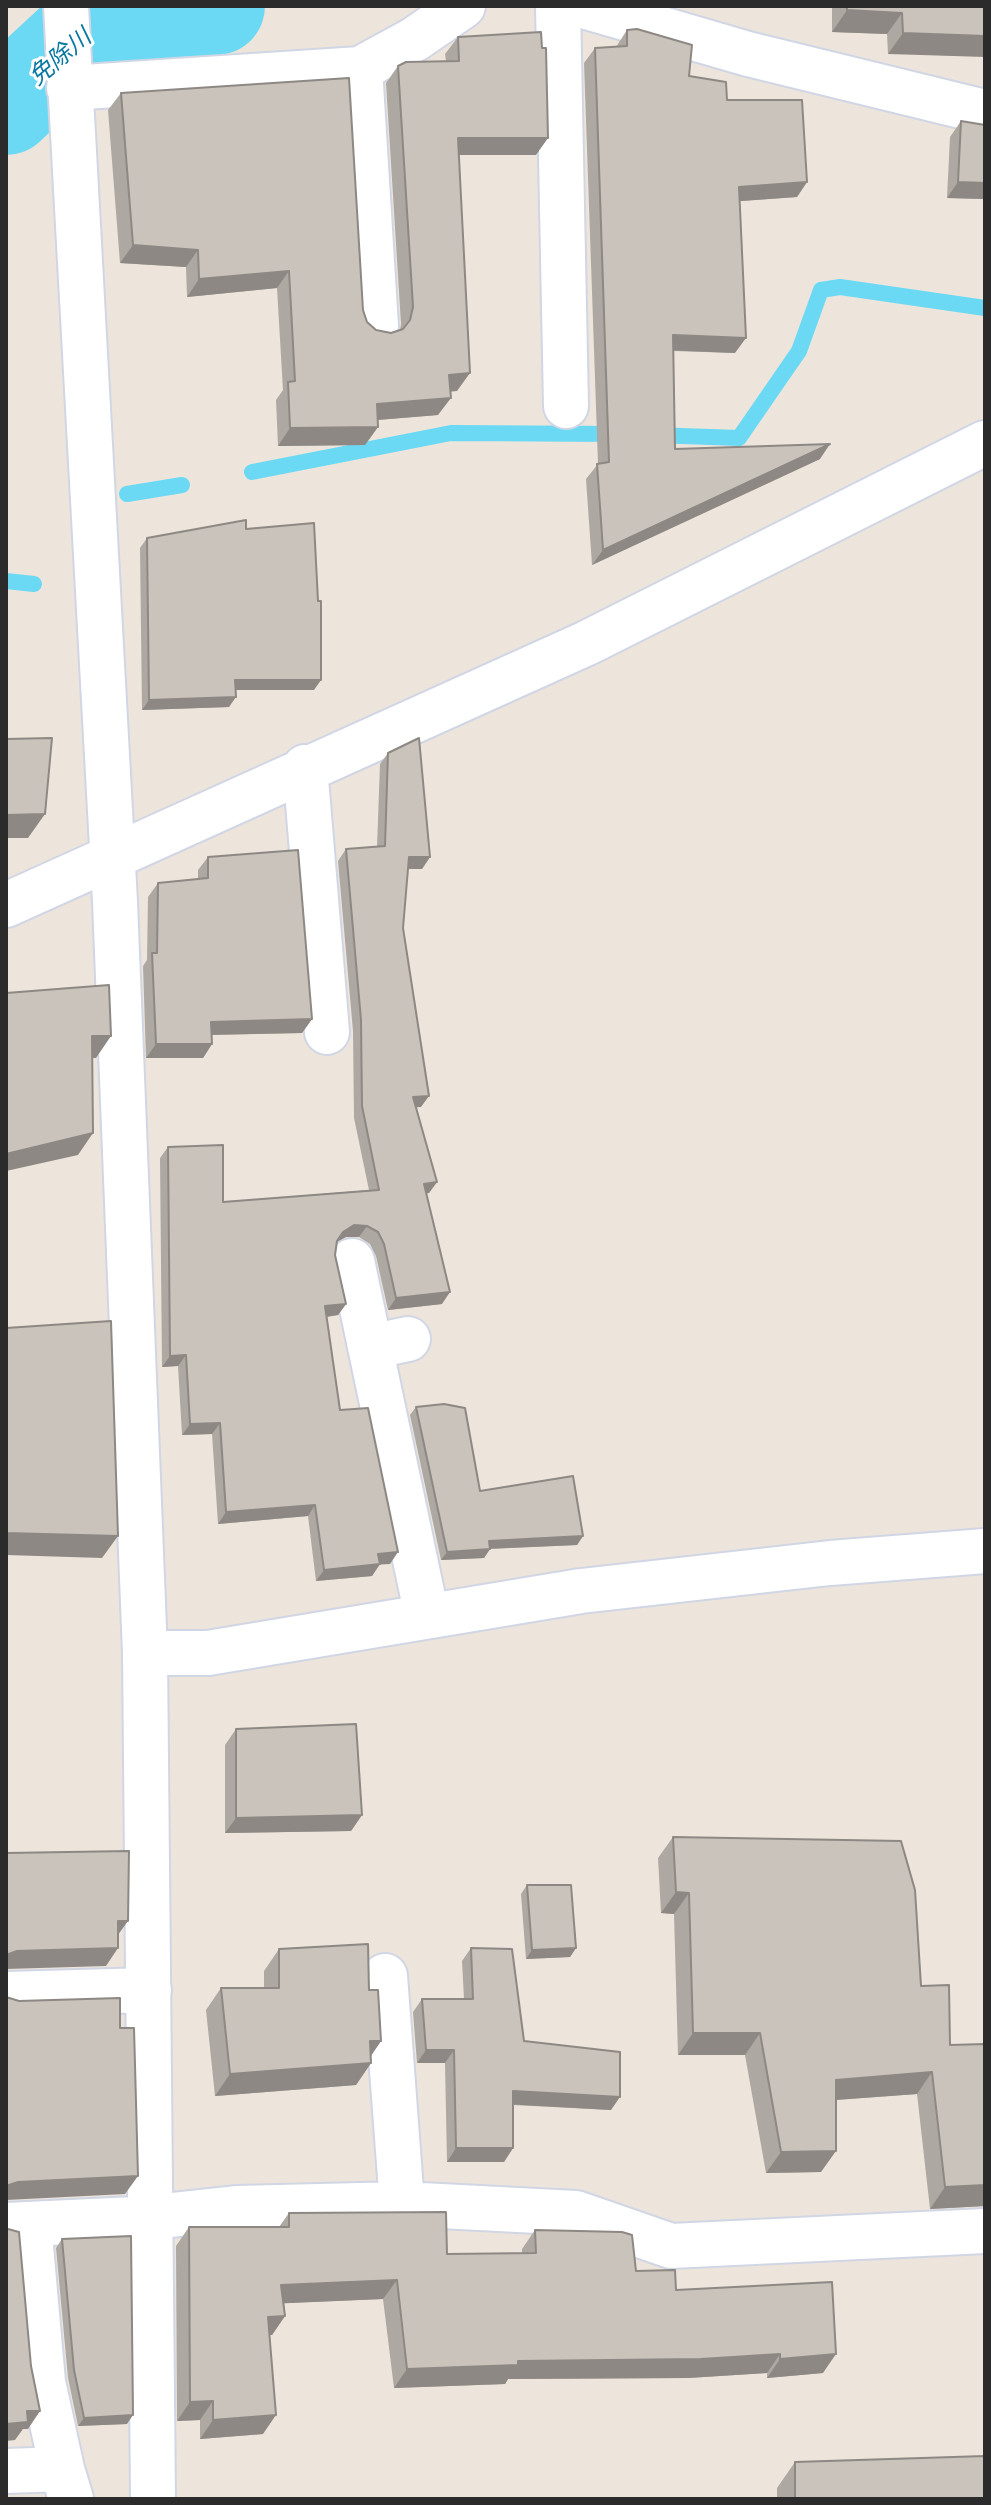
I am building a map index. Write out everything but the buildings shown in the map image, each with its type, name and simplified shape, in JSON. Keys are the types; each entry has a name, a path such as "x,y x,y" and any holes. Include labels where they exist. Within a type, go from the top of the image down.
{"street":[{"path":"66,6 111,860 145,1653 153,2216 153,2499"},
{"path":"69,86 360,69 415,39 463,6"},
{"path":"558,6 566,406"},
{"path":"583,6 748,54 985,112"},
{"path":"360,69 376,326"},
{"path":"6,905 111,860 305,767 587,643 985,443"},
{"path":"305,767 327,1032"},
{"path":"352,1261 389,1343 427,1616"},
{"path":"145,1653 208,1653 427,1616 659,1582 830,1563 985,1551"},
{"path":"385,1976 402,2204"},
{"path":"6,1994 149,1990"},
{"path":"6,2471 67,2484 43,2382 32,2291 18,2224 236,2208 402,2204 576,2213 671,2246 985,2231"}],"waterway":[{"name":"免除川","path":"6,106 88,30 178,8 216,6"},
{"path":"653,435 739,438 799,351 821,290 840,287 985,308"},
{"path":"252,472 451,433 618,434"},
{"path":"127,494 182,485"},
{"path":"6,581 34,584"}]}
